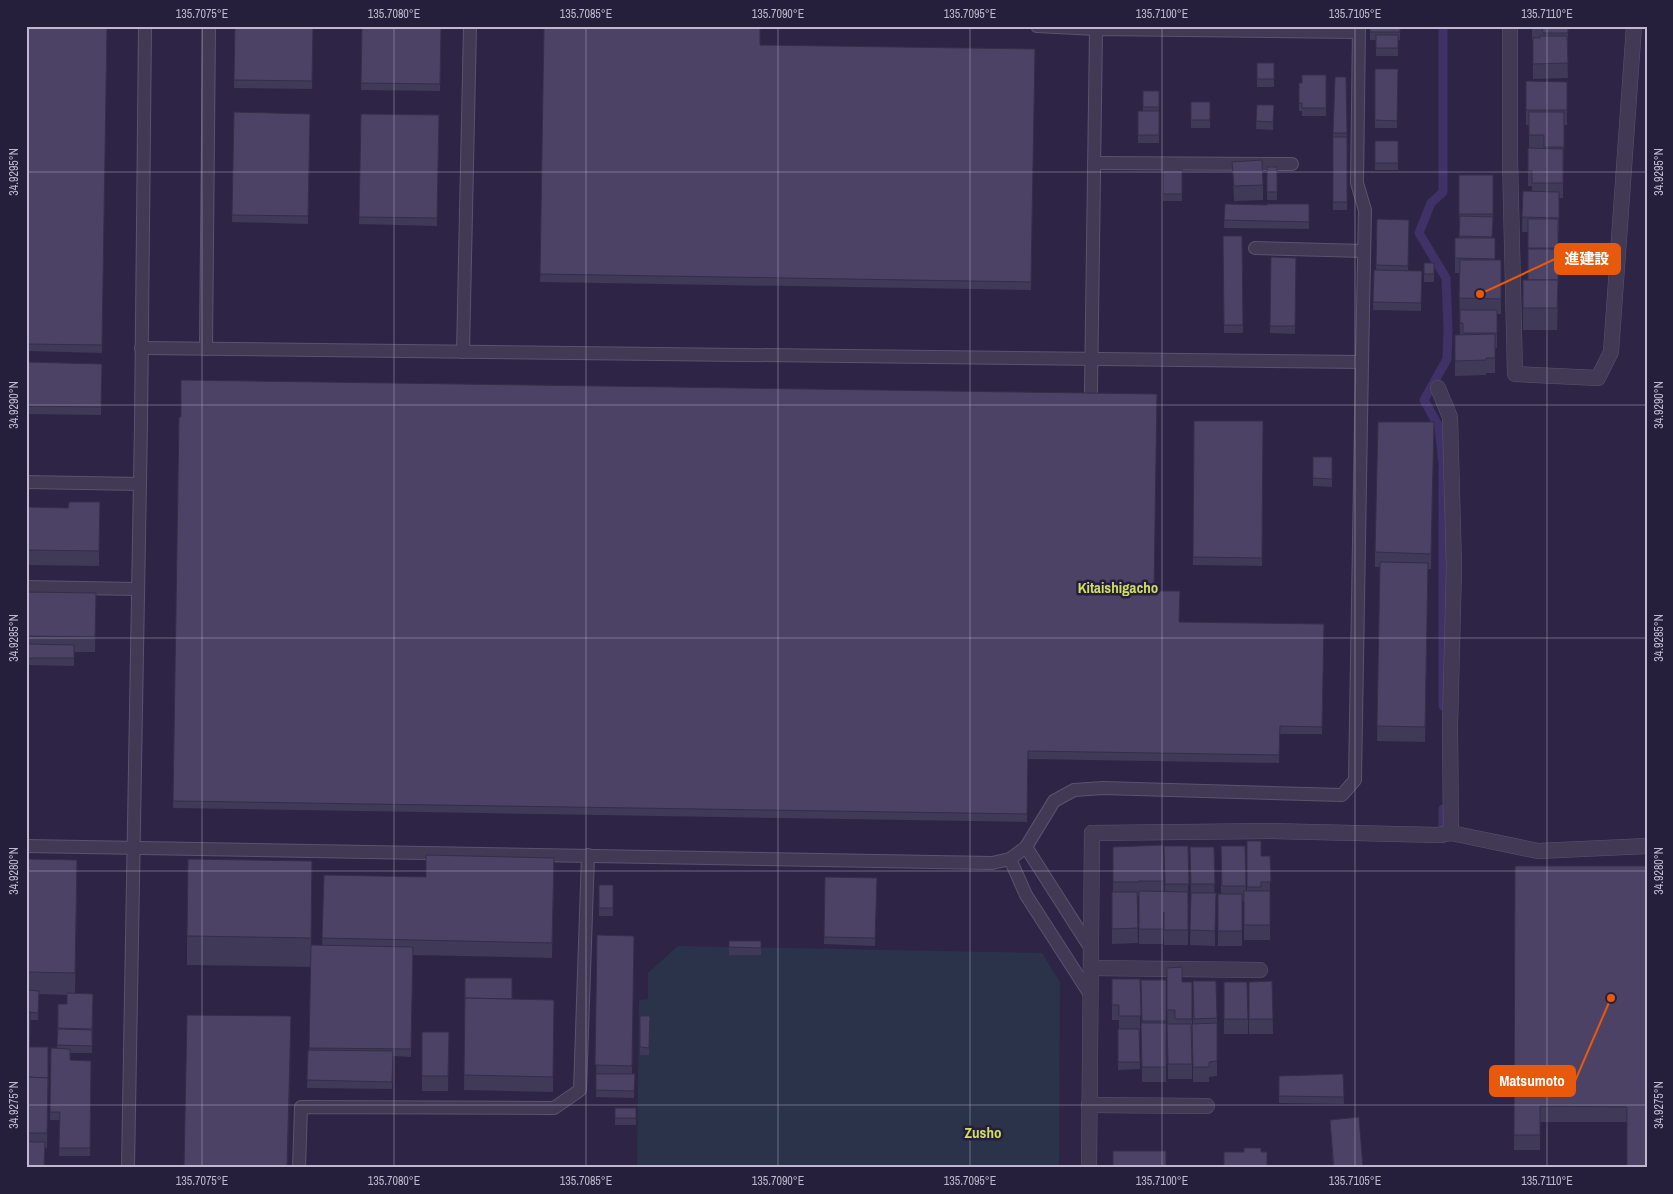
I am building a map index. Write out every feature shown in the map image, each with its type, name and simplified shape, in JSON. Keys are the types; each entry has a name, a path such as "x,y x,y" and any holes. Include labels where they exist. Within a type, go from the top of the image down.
{"street":[{"path":"1510,26 1510,159 1515,374 1598,378 1611,352 1634,26"},
{"path":"1438,388 1450,418 1454,567 1446,834"},
{"path":"1089,1168 1092,833 1270,831 1446,834 1538,851 1647,846"},
{"path":"1091,968 1260,970"},
{"path":"1090,1105 1208,1106"}],"lane":[{"path":"128,1168 140,484 145,26"},
{"path":"206,349 209,26"},
{"path":"463,352 470,26"},
{"path":"26,846 992,863 1010,859 1026,847 1054,802 1074,790 1103,788 1342,795 1355,780 1365,210 1357,183 1359,29 1096,29 1037,26"},
{"path":"1091,391 1096,29"},
{"path":"1094,163 1292,164"},
{"path":"1255,248 1364,251"},
{"path":"141,348 1362,362"},
{"path":"26,482 140,484"},
{"path":"26,588 137,589"},
{"path":"1026,847 1091,949"},
{"path":"299,1168 301,1107 554,1108 580,1090 588,855"},
{"path":"1010,859 1026,895 1091,996"}],"shaded area":[{"path":"678,946 1042,953 1060,982 1059,1168 637,1168 639,1000 648,999 648,973"}],"building":[{"path":"26,26 107,26 102,345 26,344"},
{"path":"235,26 313,26 312,81 234,80"},
{"path":"362,26 441,26 440,84 361,83"},
{"path":"544,26 760,26 760,45 1035,49 1031,282 540,274"},
{"path":"1370,26 1398,26 1400,27 1400,32 1370,32"},
{"path":"1542,26 1568,26 1568,33 1543,33"},
{"path":"1376,35 1398,35 1398,48 1376,48"},
{"path":"1540,36 1567,36 1568,63 1533,64 1533,38 1540,38"},
{"path":"1257,63 1274,63 1274,79 1257,79"},
{"path":"1375,69 1398,69 1397,121 1375,120"},
{"path":"1302,75 1326,75 1326,108 1302,108 1302,103 1299,103 1299,83 1302,83"},
{"path":"1335,77 1346,77 1347,133 1333,133"},
{"path":"1526,81 1567,82 1567,110 1526,110"},
{"path":"1143,91 1159,91 1159,107 1143,107"},
{"path":"1191,102 1210,102 1210,120 1191,120"},
{"path":"1257,105 1274,105 1273,122 1256,121"},
{"path":"1138,111 1159,111 1159,135 1138,135"},
{"path":"234,112 310,114 308,216 232,215"},
{"path":"1529,112 1564,112 1564,147 1544,147 1544,135 1529,135"},
{"path":"361,114 439,115 437,218 359,217"},
{"path":"1333,137 1347,137 1347,202 1333,202"},
{"path":"1375,141 1398,141 1398,163 1375,163"},
{"path":"1528,148 1563,149 1563,183 1532,183 1532,171 1528,171"},
{"path":"1262,160 1263,185 1234,186 1232,162"},
{"path":"1267,167 1277,167 1277,192 1267,192"},
{"path":"1163,170 1182,170 1182,194 1163,194"},
{"path":"1459,175 1493,175 1493,214 1459,214"},
{"path":"1523,191 1559,192 1559,218 1522,217"},
{"path":"1225,204 1309,204 1309,222 1224,220"},
{"path":"1460,216 1493,217 1492,237 1459,236"},
{"path":"1377,219 1409,220 1408,266 1376,265"},
{"path":"1528,219 1558,219 1558,248 1528,248"},
{"path":"1223,236 1242,236 1243,325 1224,325"},
{"path":"1455,238 1495,238 1495,259 1455,258"},
{"path":"1528,249 1558,249 1558,280 1528,280"},
{"path":"1271,257 1296,258 1295,326 1270,326"},
{"path":"1460,260 1501,260 1501,299 1459,298"},
{"path":"1424,263 1434,263 1434,274 1424,274"},
{"path":"1374,270 1422,271 1421,303 1373,302"},
{"path":"1523,280 1558,280 1557,308 1523,308"},
{"path":"1460,310 1497,310 1497,333 1463,333 1463,323 1460,323"},
{"path":"1495,334 1495,358 1455,361 1455,335"},
{"path":"26,362 102,364 101,407 26,406"},
{"path":"181,380 1157,394 1154,591 1180,591 1179,622 1324,624 1322,727 1280,726 1279,755 1028,751 1027,814 173,801"},
{"path":"1194,421 1263,421 1262,558 1193,557"},
{"path":"1378,422 1434,422 1431,554 1375,552"},
{"path":"1313,457 1332,457 1332,479 1313,478"},
{"path":"69,502 100,502 99,551 26,550 26,507 68,508"},
{"path":"1380,562 1428,563 1425,727 1377,726"},
{"path":"26,592 96,593 95,637 26,636"},
{"path":"26,644 74,645 74,658 26,658"},
{"path":"1247,841 1261,841 1261,856 1270,856 1271,882 1261,882 1261,887 1247,887"},
{"path":"1163,845 1164,881 1113,882 1113,847"},
{"path":"1164,846 1188,846 1189,884 1165,884"},
{"path":"1221,846 1245,846 1246,886 1222,886"},
{"path":"1190,847 1214,847 1215,884 1191,884"},
{"path":"426,855 554,858 552,943 322,938 324,875 426,877"},
{"path":"26,859 77,860 75,973 26,972"},
{"path":"188,859 312,861 311,938 187,936"},
{"path":"1515,866 1647,866 1647,1168 1627,1168 1627,1107 1540,1106 1540,1135 1514,1135"},
{"path":"825,877 877,878 875,938 824,937"},
{"path":"599,885 613,885 613,908 599,908"},
{"path":"1139,891 1188,892 1188,930 1164,930 1164,912 1163,929 1139,929"},
{"path":"1244,891 1270,891 1270,925 1244,925"},
{"path":"1112,892 1137,892 1138,928 1112,929"},
{"path":"1191,893 1216,893 1215,931 1190,930"},
{"path":"1218,894 1242,894 1242,931 1218,931"},
{"path":"597,935 634,936 632,1066 595,1065"},
{"path":"729,941 761,941 761,948 729,947"},
{"path":"311,945 413,947 411,1049 309,1048"},
{"path":"1182,967 1182,982 1192,982 1192,1019 1175,1019 1175,1010 1167,1010 1167,968"},
{"path":"465,978 512,978 512,999 465,998"},
{"path":"1112,979 1140,979 1141,1016 1119,1016 1119,1005 1112,1005"},
{"path":"1141,980 1166,980 1166,1021 1142,1021"},
{"path":"1193,981 1216,981 1217,1018 1194,1019"},
{"path":"1272,981 1273,1019 1249,1019 1249,982"},
{"path":"1224,982 1247,982 1248,1019 1224,1019"},
{"path":"26,990 39,991 38,1013 26,1012"},
{"path":"67,993 93,994 92,1029 58,1028 58,1004 67,1004"},
{"path":"465,998 554,1000 553,1077 464,1075"},
{"path":"26,1012 30,1012 30,1037 26,1037"},
{"path":"187,1015 291,1016 287,1168 184,1168"},
{"path":"640,1016 650,1016 649,1048 640,1047"},
{"path":"1141,1023 1166,1023 1166,1067 1142,1067"},
{"path":"1217,1023 1217,1061 1209,1062 1209,1067 1193,1067 1192,1024"},
{"path":"1167,1024 1191,1024 1192,1064 1168,1064"},
{"path":"58,1029 92,1030 92,1046 57,1045"},
{"path":"1118,1029 1139,1029 1140,1062 1118,1062"},
{"path":"422,1032 449,1032 448,1076 422,1076"},
{"path":"26,1047 48,1047 48,1078 26,1077"},
{"path":"51,1048 70,1049 70,1060 91,1061 90,1148 59,1148 60,1112 50,1112"},
{"path":"308,1050 393,1051 392,1082 307,1080"},
{"path":"596,1074 635,1074 634,1091 596,1090"},
{"path":"1343,1074 1344,1097 1279,1096 1279,1076"},
{"path":"26,1077 48,1078 47,1133 26,1133"},
{"path":"615,1108 636,1108 636,1118 615,1118"},
{"path":"1359,1117 1363,1168 1334,1168 1330,1120"},
{"path":"26,1142 45,1142 44,1168 26,1168"},
{"path":"1244,1148 1261,1148 1261,1152 1267,1152 1267,1168 1224,1168 1224,1152 1244,1152"},
{"path":"1113,1151 1166,1151 1166,1168 1113,1168"}],"waterway":[{"path":"1443,26 1443,192 1431,203 1419,233 1446,278 1447,359 1424,400 1439,427 1443,463 1443,706"},
{"path":"1443,809 1443,839"}],"place":[{"name":"進建設","path":"1480,294"},
{"name":"Matsumoto","path":"1611,998"}],"district":[{"name":"Kitaishigacho","path":"1118,587"},
{"name":"Zusho","path":"983,1132"}]}
